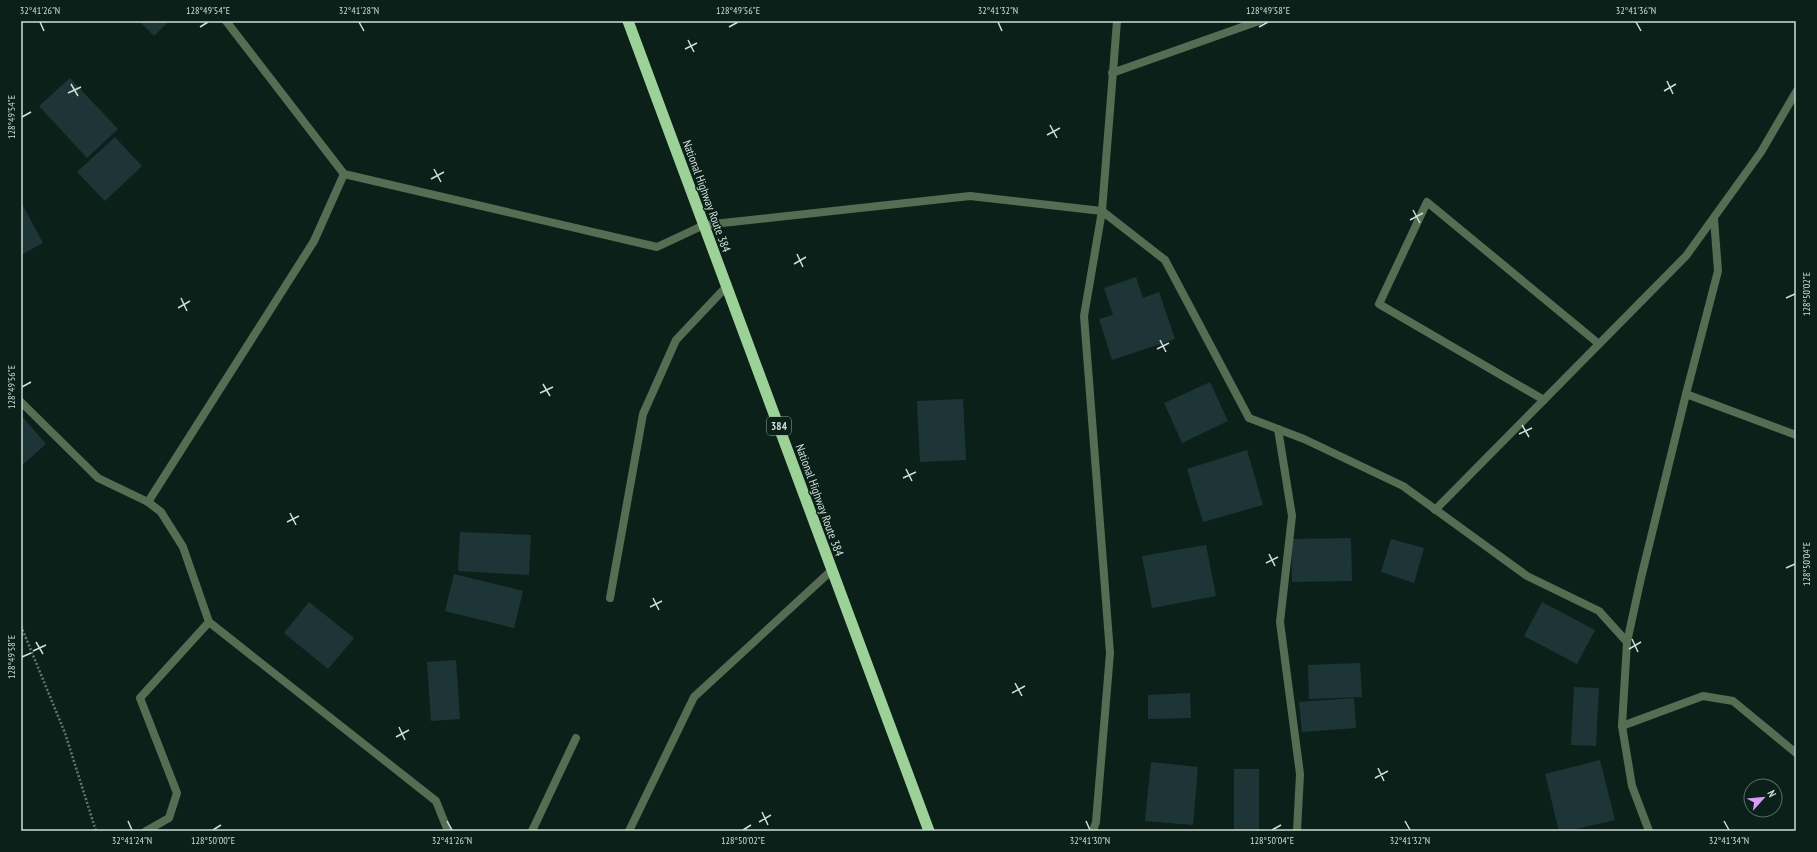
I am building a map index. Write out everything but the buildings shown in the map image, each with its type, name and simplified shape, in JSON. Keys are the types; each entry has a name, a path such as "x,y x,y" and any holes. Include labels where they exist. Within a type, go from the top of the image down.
{"highway":[{"name":"National Highway Route 384","path":"628,21 928,831"}],"street":[{"path":"226,21 344,174 657,247 704,225 970,196 1102,211 1165,260 1249,418 1304,439 1402,486 1527,576 1599,611 1628,642"},
{"path":"1093,831 1096,822 1110,653 1084,316 1102,211 1117,21"},
{"path":"1112,73 1259,21"},
{"path":"1436,510 1686,256 1761,152 1796,92"},
{"path":"148,502 314,241 344,174"},
{"path":"1544,400 1380,304 1427,202 1599,344"},
{"path":"1649,831 1632,786 1622,726 1628,642 1641,578 1718,271 1714,219"},
{"path":"610,598 643,414 676,340 727,286"},
{"path":"1686,394 1796,435"},
{"path":"21,402 98,478 148,502 161,512 183,547 209,622 436,801 448,831"},
{"path":"1278,429 1292,516 1280,622 1300,774 1297,831"},
{"path":"629,831 694,697 832,570"},
{"path":"146,831 169,818 177,793 140,698 209,622"},
{"path":"1622,726 1703,696 1733,701 1796,753"},
{"path":"532,831 576,738"}],"path":[{"path":"21,626 65,733 96,831"}]}
